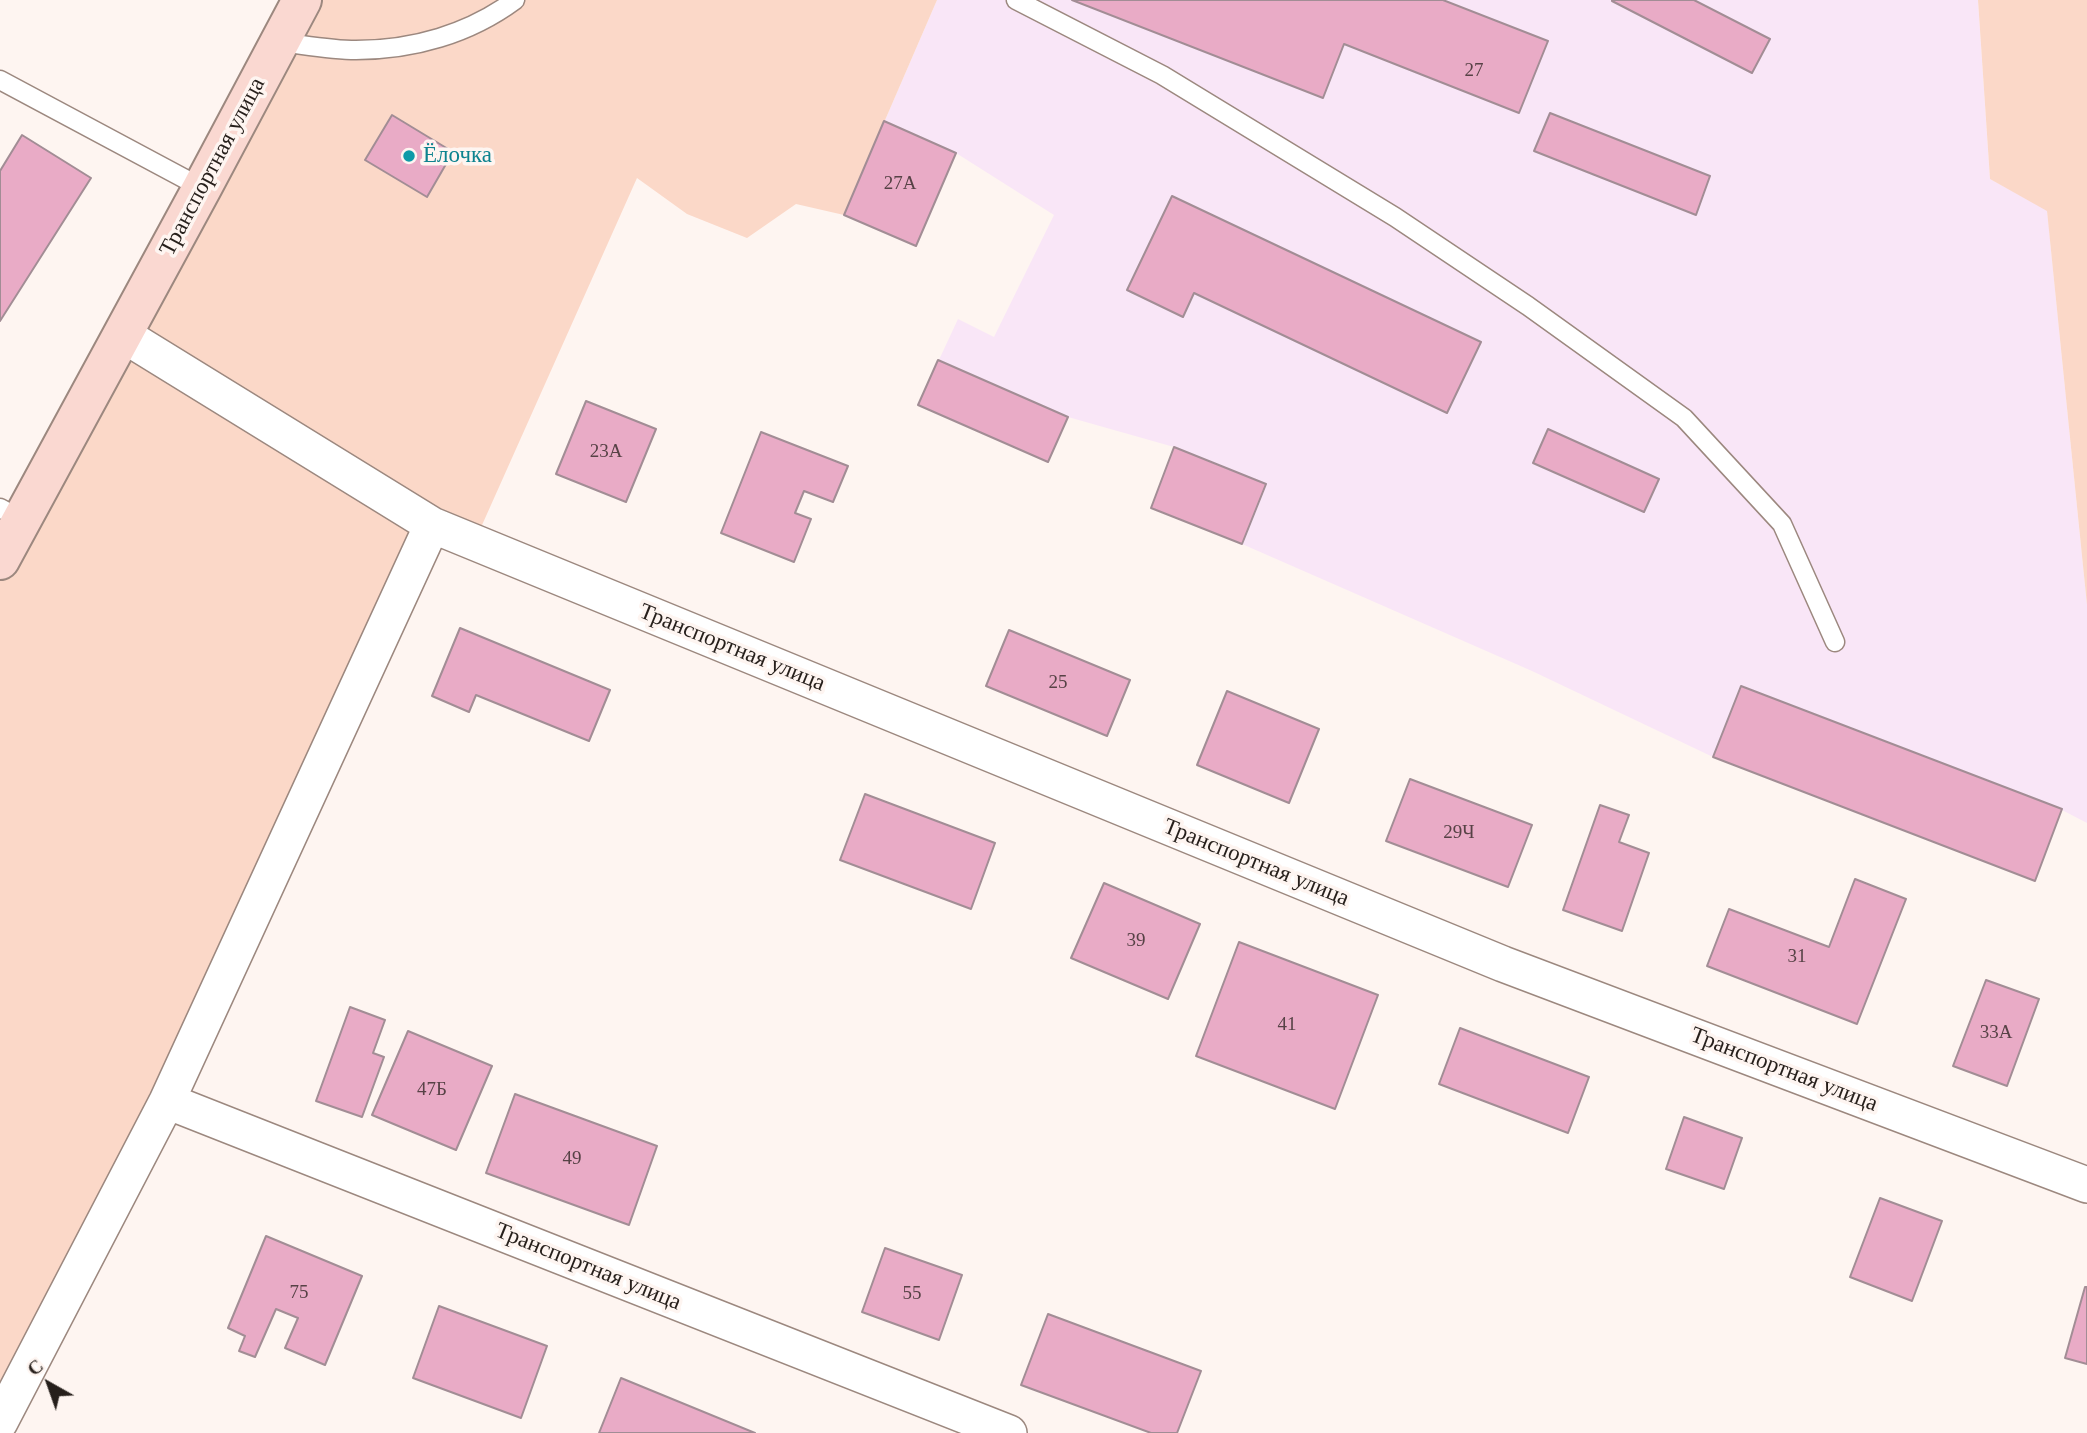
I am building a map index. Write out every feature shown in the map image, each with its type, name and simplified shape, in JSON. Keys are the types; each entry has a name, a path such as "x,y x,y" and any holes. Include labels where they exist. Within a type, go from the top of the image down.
{"main road":[{"name":"Транспортная улица","path":"0,560 11,514 122,334 302,0"}],"street":[{"name":"Транспортная улица","path":"122,334 432,525 1503,964 2087,1185"},
{"path":"0,1422 167,1101 432,525"},
{"name":"Транспортная улица","path":"167,1101 1009,1433"}],"lane":[{"path":"280,42 354,50 401,47 440,38 472,25 515,0"},
{"path":"1016,0 1162,75 1395,217 1528,306 1684,418 1782,524 1835,642"},
{"path":"1,81 202,188"}],"shaded area":[{"path":"302,0 937,0 844,215 796,204 747,238 687,214 637,178 474,543 432,525 0,1422 0,560","holes":["392,115 453,152 426,196"]},
{"path":"937,0 1978,0 1990,179 2047,210 2087,605 2087,823 2062,810 2035,881 1713,757 1532,671 1242,544 1151,508 1174,447 1068,417 1048,462 918,405 958,319 994,337 1054,215 956,153 916,246 844,215"},
{"path":"1978,0 2087,0 2087,605 2047,211 1990,179"}],"building":[{"path":"1072,0 1443,0 1548,41 1519,113 1344,44 1323,98"},
{"path":"1612,0 1694,0 1770,39 1752,73"},
{"path":"1550,113 1710,176 1696,215 1534,151"},
{"name":"Ёлочка","path":"392,115 453,152 427,197 365,160"},
{"path":"884,121 956,153 916,246 844,215"},
{"path":"22,135 91,178 0,321 0,171"},
{"path":"1172,196 1481,342 1447,413 1194,293 1183,317 1127,290"},
{"path":"938,360 1068,417 1048,462 918,405"},
{"path":"586,401 656,429 626,502 556,474"},
{"path":"1548,429 1659,479 1644,512 1533,463"},
{"path":"761,432 848,466 833,502 804,491 795,513 811,519 794,562 721,533"},
{"path":"1174,447 1266,484 1242,544 1151,508"},
{"path":"460,628 610,690 589,741 476,695 469,712 432,696"},
{"path":"1009,630 1130,680 1107,736 986,686"},
{"path":"1741,686 2062,809 2035,881 1713,757"},
{"path":"1227,691 1319,729 1289,803 1197,765"},
{"path":"1410,779 1532,825 1508,887 1386,841"},
{"path":"865,794 995,843 971,909 840,860"},
{"path":"1600,805 1629,815 1619,842 1649,853 1622,931 1563,910"},
{"path":"1855,879 1906,899 1857,1024 1707,966 1729,909 1829,947"},
{"path":"1104,883 1200,924 1168,999 1071,958"},
{"path":"1239,942 1378,995 1335,1109 1196,1056"},
{"path":"1986,980 2039,999 2007,1086 1953,1066"},
{"path":"350,1007 385,1020 373,1053 384,1057 362,1117 316,1101"},
{"path":"1460,1028 1589,1077 1568,1133 1439,1084"},
{"path":"408,1031 492,1066 456,1150 372,1115"},
{"path":"515,1094 657,1146 629,1225 486,1173"},
{"path":"1684,1117 1742,1138 1724,1189 1666,1169"},
{"path":"1880,1198 1942,1221 1912,1301 1850,1277"},
{"path":"266,1236 362,1276 325,1365 285,1348 298,1318 276,1309 255,1357 239,1351 245,1336 228,1328"},
{"path":"885,1248 962,1275 939,1340 862,1312"},
{"path":"2087,1287 2087,1364 2065,1358"},
{"path":"439,1306 547,1346 521,1418 413,1378"},
{"path":"1048,1314 1201,1371 1177,1433 1151,1433 1021,1385"},
{"path":"621,1378 755,1433 599,1433"}],"place":[{"name":"Ёлочка","path":"409,156"}]}
